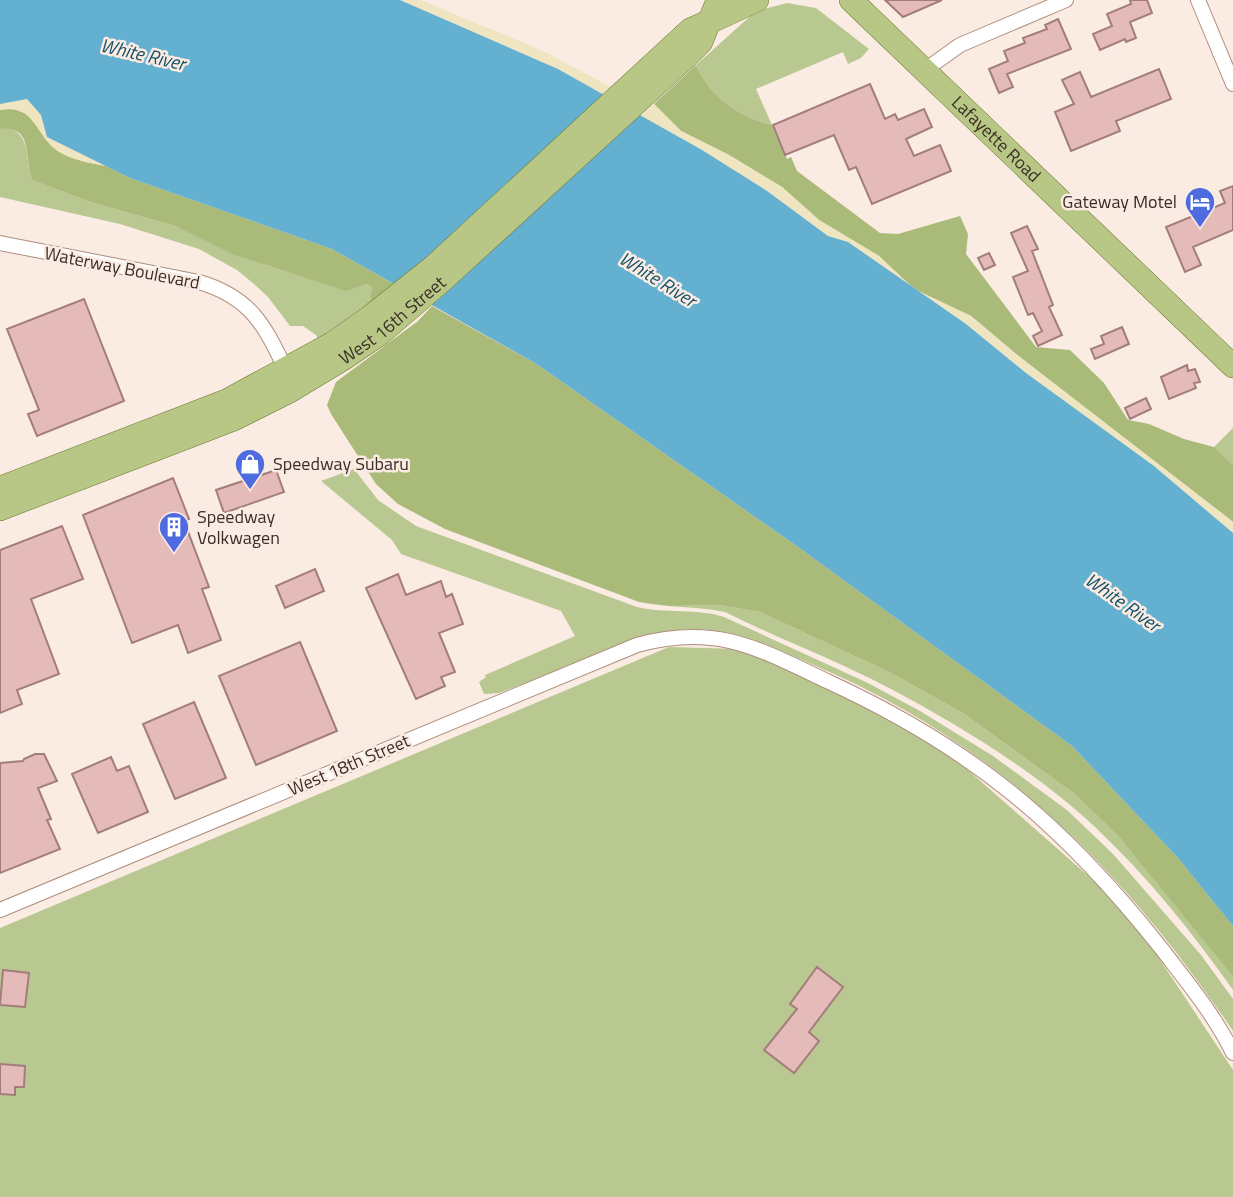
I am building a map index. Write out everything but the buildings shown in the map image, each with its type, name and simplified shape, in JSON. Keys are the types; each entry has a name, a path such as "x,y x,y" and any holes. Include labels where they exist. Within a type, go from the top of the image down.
{"main road":[{"path":"710,22 719,0"},
{"name":"West 16th Street","path":"0,509 234,419 310,379 375,325 444,279 677,54 701,42 710,22 732,0"},
{"path":"710,22 757,0"},
{"name":"Lafayette Road","path":"851,0 1232,363"},
{"name":"West 16th Street","path":"0,488 226,401 375,325"}],"street":[{"path":"925,70 960,45 1066,0"},
{"path":"1198,0 1233,84"},
{"name":"Waterway Boulevard","path":"0,243 199,282 221,289 241,301 257,317 286,370"},
{"name":"West 18th Street","path":"0,910 637,645 672,638 724,639 747,644 870,701 932,735 1010,790 1070,843 1124,902 1206,1006 1233,1053"}],"green space":[{"path":"787,3 816,8 869,49 861,58 848,64 843,52 756,89 772,125 737,111 727,104 709,87 696,65 756,11"},
{"path":"696,65 709,87 727,104 737,111 772,125 787,159 791,157 797,171 880,233 898,234 960,216 968,234 966,254 1036,347 1070,350 1104,383 1128,420 1149,424 1184,439 1214,447 1233,465 1233,522 971,316 914,289 879,256 819,220 782,187 729,155 681,131 654,104"},
{"path":"13,108 27,114 58,151 332,249 396,285 372,303 372,288 367,284 346,291 235,255 175,226 90,202 32,180 23,138 11,129 0,129 0,110"},
{"path":"10,127 25,144 32,180 90,202 175,226 265,265 346,290 367,284 372,288 372,303 318,339 303,326 290,326 268,297 254,284 237,270 199,249 120,224 0,197 0,129"},
{"path":"432,306 535,363 798,547 1072,746 1178,858 1233,926 1233,976 1120,838 1076,795 963,713 889,672 760,612 719,605 669,606 639,602 445,529 398,504 376,484 327,405 336,382 418,321"},
{"path":"1233,428 1233,465 1214,447"},
{"path":"354,469 378,500 416,526 637,607 724,617 868,683 993,756 1067,810 1113,854 1201,955 1233,999 1233,1031 1147,916 1100,864 1050,815 996,771 939,731 877,695 811,664 737,635 706,630 677,630 628,642 499,693 484,694 479,682 485,675 575,636 561,611 401,554 392,540 321,481"},
{"path":"719,605 760,612 889,672 963,713 1076,795 1120,838 1229,968 1233,976 1233,990 1169,906 1115,846 1073,807 1023,769 943,718 889,688 725,612 671,606"},
{"path":"669,647 741,649 833,690 944,749 1127,910 1233,1070 1233,1197 0,1197 0,928"}],"sand":[{"path":"400,0 421,0 543,51 611,87 603,94 558,69"},
{"path":"27,99 41,115 47,137 106,166 64,155 44,138 28,116 12,109 0,110 0,104"},
{"path":"654,104 681,131 729,155 782,187 819,220 879,256 909,285 848,242 828,236 767,191 641,116"},
{"path":"919,291 971,316 1233,522 1233,533 1154,466"}],"water":[{"name":"White River","path":"0,0 400,0 558,69 702,150 767,191 828,236 848,242 966,324 1026,373 1154,466 1233,533 1233,926 1178,858 1072,746 798,547 535,363 332,249 130,178 47,137 41,115 27,99 0,104"}],"place":[{"name":"Gateway Motel","path":"1200,229"},
{"name":"Speedway Subaru","path":"250,491"},
{"name":"Speedway Volkwagen","path":"174,554"}]}
